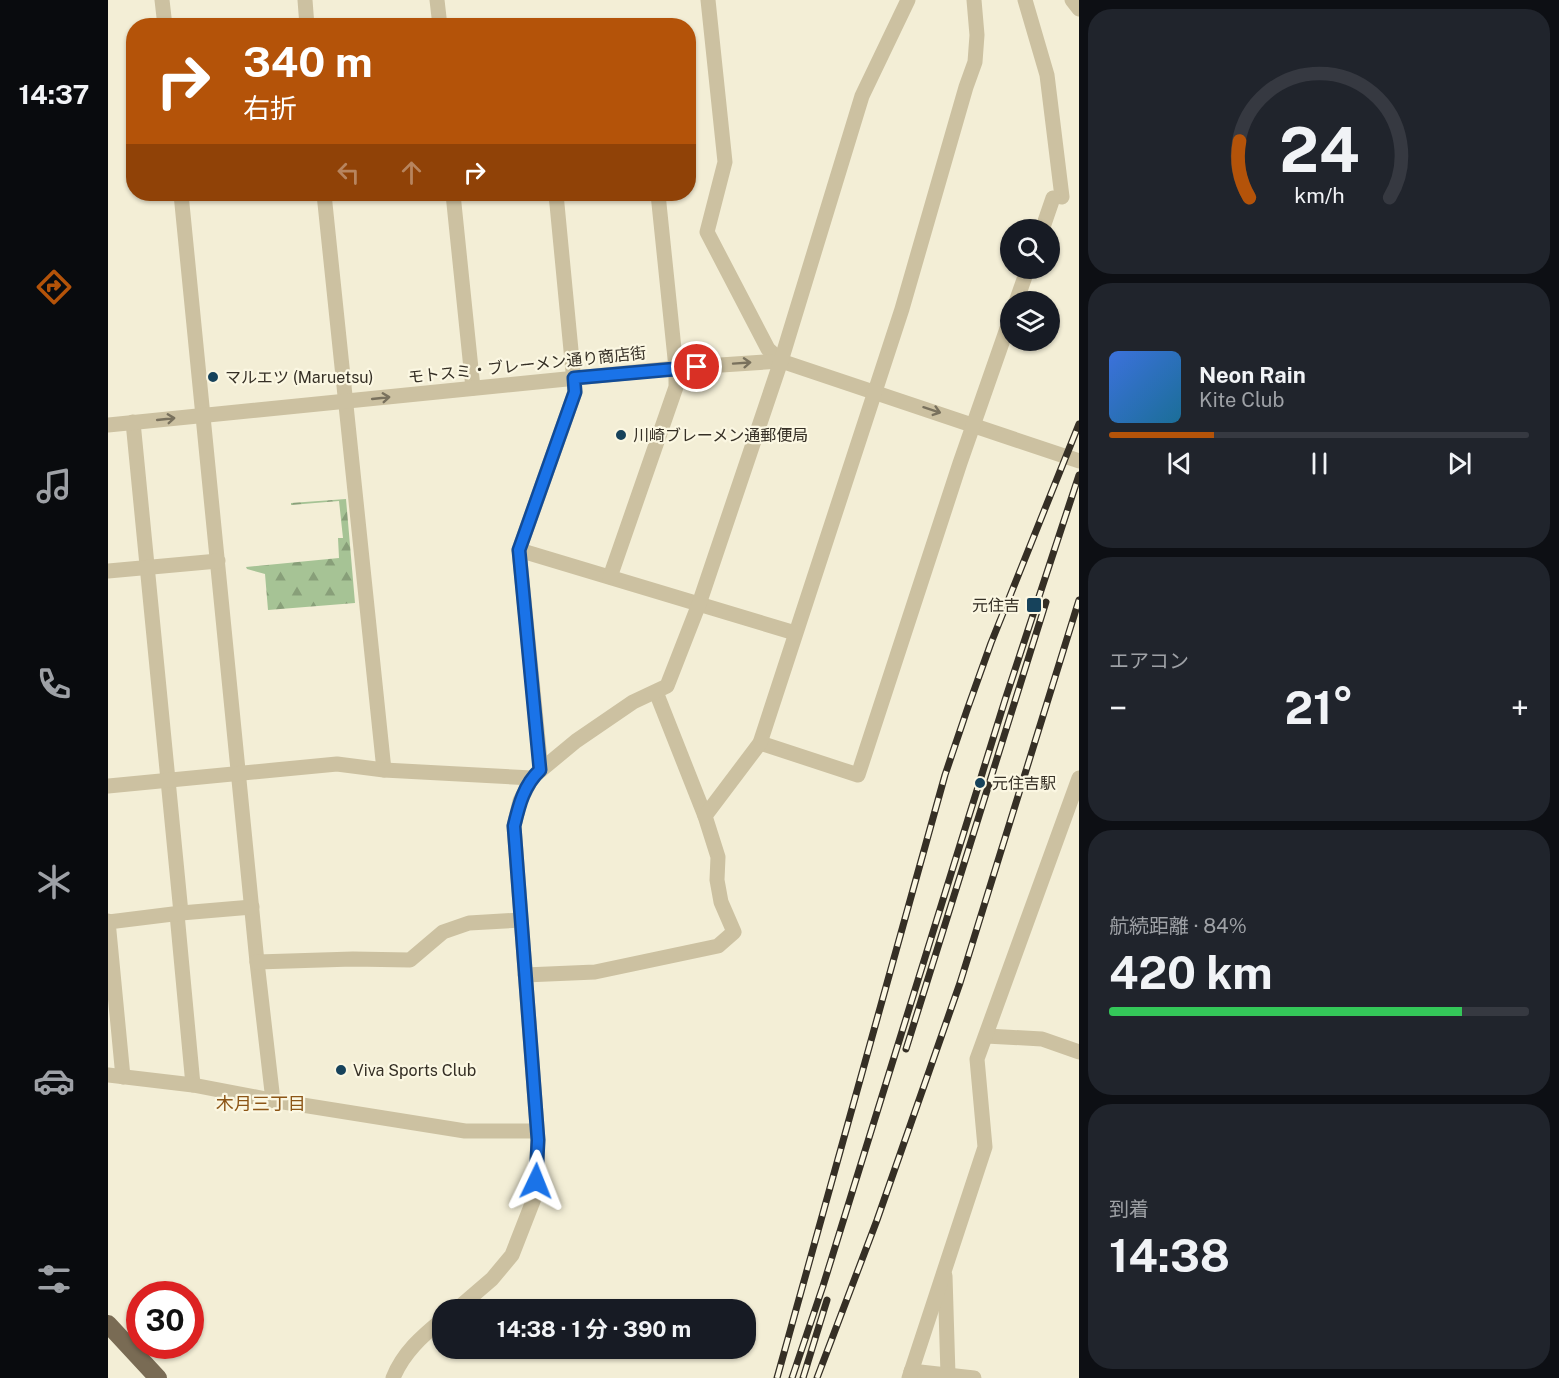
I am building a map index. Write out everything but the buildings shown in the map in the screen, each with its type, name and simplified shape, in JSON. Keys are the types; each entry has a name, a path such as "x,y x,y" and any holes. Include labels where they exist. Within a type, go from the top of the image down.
{"main road":[{"path":"108,1310 126,1330"},
{"path":"108,1324 158,1378"},
{"path":"154,1359 172,1378"}],"street":[{"path":"162,0 164,18"},
{"path":"305,0 307,18"},
{"path":"437,0 439,18"},
{"path":"708,0 725,162 707,232 768,350 781,361"},
{"path":"469,1299 492,1279 512,1255 536,1196 537,1131 514,826 520,801 536,774 576,741 623,709 667,686 699,604 781,361 862,96 908,0"},
{"path":"705,816 759,743 876,392 903,309 966,87 975,63 977,35 974,0"},
{"path":"1025,0 1047,75 1058,197 1047,219"},
{"path":"1072,0 1079,9"},
{"path":"182,201 271,1100"},
{"path":"325,201 384,770"},
{"path":"454,201 473,388"},
{"path":"536,774 519,550 575,392 557,201"},
{"path":"610,577 675,387 676,368 659,201"},
{"path":"759,743 858,775 1000,347"},
{"name":"モトスミ・ブレーメン通り商店街","path":"108,425 676,368 781,361 1079,461"},
{"path":"133,422 168,780 193,1085"},
{"path":"519,550 795,633"},
{"path":"108,572 218,561"},
{"path":"525,975 595,972 718,946 734,932 721,902 717,880 718,857 705,816 656,692"},
{"path":"108,786 338,764 384,770 536,774"},
{"path":"974,1378 910,1375 985,1147 977,1059 1079,778"},
{"path":"252,907 108,922 116,1076 193,1085 465,1131 537,1131"},
{"path":"257,962 410,960 443,932 469,923 520,920"},
{"path":"986,1036 1042,1039 1079,1052"},
{"path":"945,1265 948,1375"},
{"path":"393,1378 411,1348 432,1328"}],"green space":[{"path":"346,499 355,603 268,610 265,574 246,567 339,558 338,538 343,538 339,501 291,505 291,503"}],"railway":[{"path":"777,1378 945,775 991,643 1079,424"},
{"path":"792,1378 823,1286 1005,700 1079,475"},
{"path":"817,1378 877,1220 960,983 1079,600"},
{"path":"906,1049 1046,602"},
{"path":"803,1378 827,1300"}],"place":[{"name":"マルエツ (Maruetsu)","path":"213,377"},
{"name":"川崎ブレーメン通郵便局","path":"621,435"},
{"name":"元住吉","path":"1034,605"},
{"name":"元住吉駅","path":"980,783"},
{"name":"Viva Sports Club","path":"341,1070"}],"district":[{"name":"木月三丁目","path":"261,1103"}],"route":[{"path":"536,1181 538,1140 514,826 520,801 532,778 540,770 519,550 575,392 574,378 697,367"}]}
